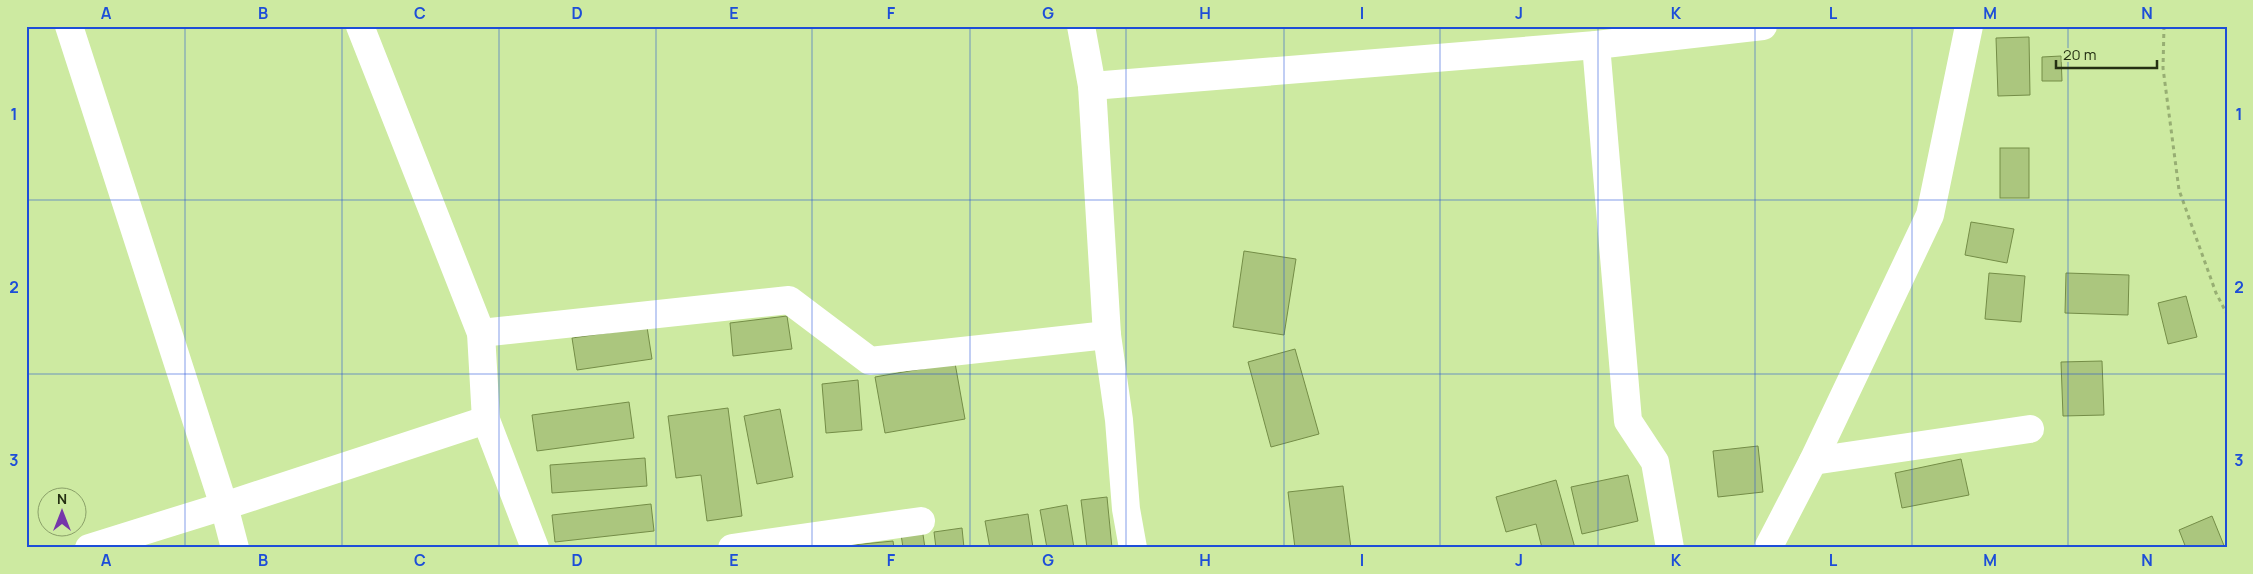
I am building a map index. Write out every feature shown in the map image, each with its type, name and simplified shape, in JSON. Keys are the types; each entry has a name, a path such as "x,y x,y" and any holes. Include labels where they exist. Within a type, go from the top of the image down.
{"street":[{"path":"70,26 224,506 235,548"},
{"path":"360,26 481,333 486,420 535,548"},
{"path":"1081,26 1092,86 1107,335 1119,420 1126,509 1133,548"},
{"path":"1092,86 1596,45 1726,28 1763,26"},
{"path":"1768,548 1813,461 1930,215 1969,26"},
{"path":"1596,45 1628,421 1655,462 1670,548"},
{"path":"481,333 789,300 870,361 1107,335"},
{"path":"90,548 486,420"},
{"path":"1813,461 2030,429"},
{"path":"732,548 921,521"}],"path":[{"path":"2164,26 2163,68 2179,190 2216,293 2227,314"}],"building":[{"path":"2029,37 2030,95 1998,96 1996,38"},
{"path":"2061,56 2062,81 2042,81 2042,57"},
{"path":"2000,148 2029,148 2029,198 2000,198"},
{"path":"1971,222 2014,229 2007,263 1965,255"},
{"path":"1244,251 1296,259 1284,335 1233,327"},
{"path":"1989,273 2025,276 2021,322 1985,319"},
{"path":"2066,273 2129,275 2128,315 2065,313"},
{"path":"2186,296 2197,337 2168,344 2158,303"},
{"path":"787,316 792,349 733,356 730,323"},
{"path":"647,327 652,359 577,370 572,338"},
{"path":"1295,349 1319,434 1271,447 1248,362"},
{"path":"2102,361 2104,415 2063,416 2061,362"},
{"path":"955,363 965,419 885,433 875,377"},
{"path":"858,380 862,430 826,433 822,384"},
{"path":"629,402 634,438 537,451 532,415"},
{"path":"728,408 742,516 707,521 701,475 676,478 668,416"},
{"path":"780,409 793,477 757,484 744,416"},
{"path":"1758,446 1763,492 1718,497 1713,451"},
{"path":"645,458 647,486 552,493 550,465"},
{"path":"1961,459 1969,495 1902,508 1895,473"},
{"path":"1628,475 1638,521 1582,534 1571,487"},
{"path":"1556,480 1575,548 1542,548 1536,524 1506,532 1496,497"},
{"path":"1343,486 1351,548 1295,548 1288,492"},
{"path":"1107,497 1112,548 1087,548 1081,500"},
{"path":"651,504 654,531 555,542 552,515"},
{"path":"1067,505 1074,548 1047,548 1040,510"},
{"path":"1028,514 1033,548 990,548 985,521"},
{"path":"2212,516 2225,548 2186,548 2179,530"},
{"path":"921,521 925,548 903,548 901,534"},
{"path":"962,528 964,548 936,548 934,532"},
{"path":"893,541 894,548 843,548 843,546"}]}
